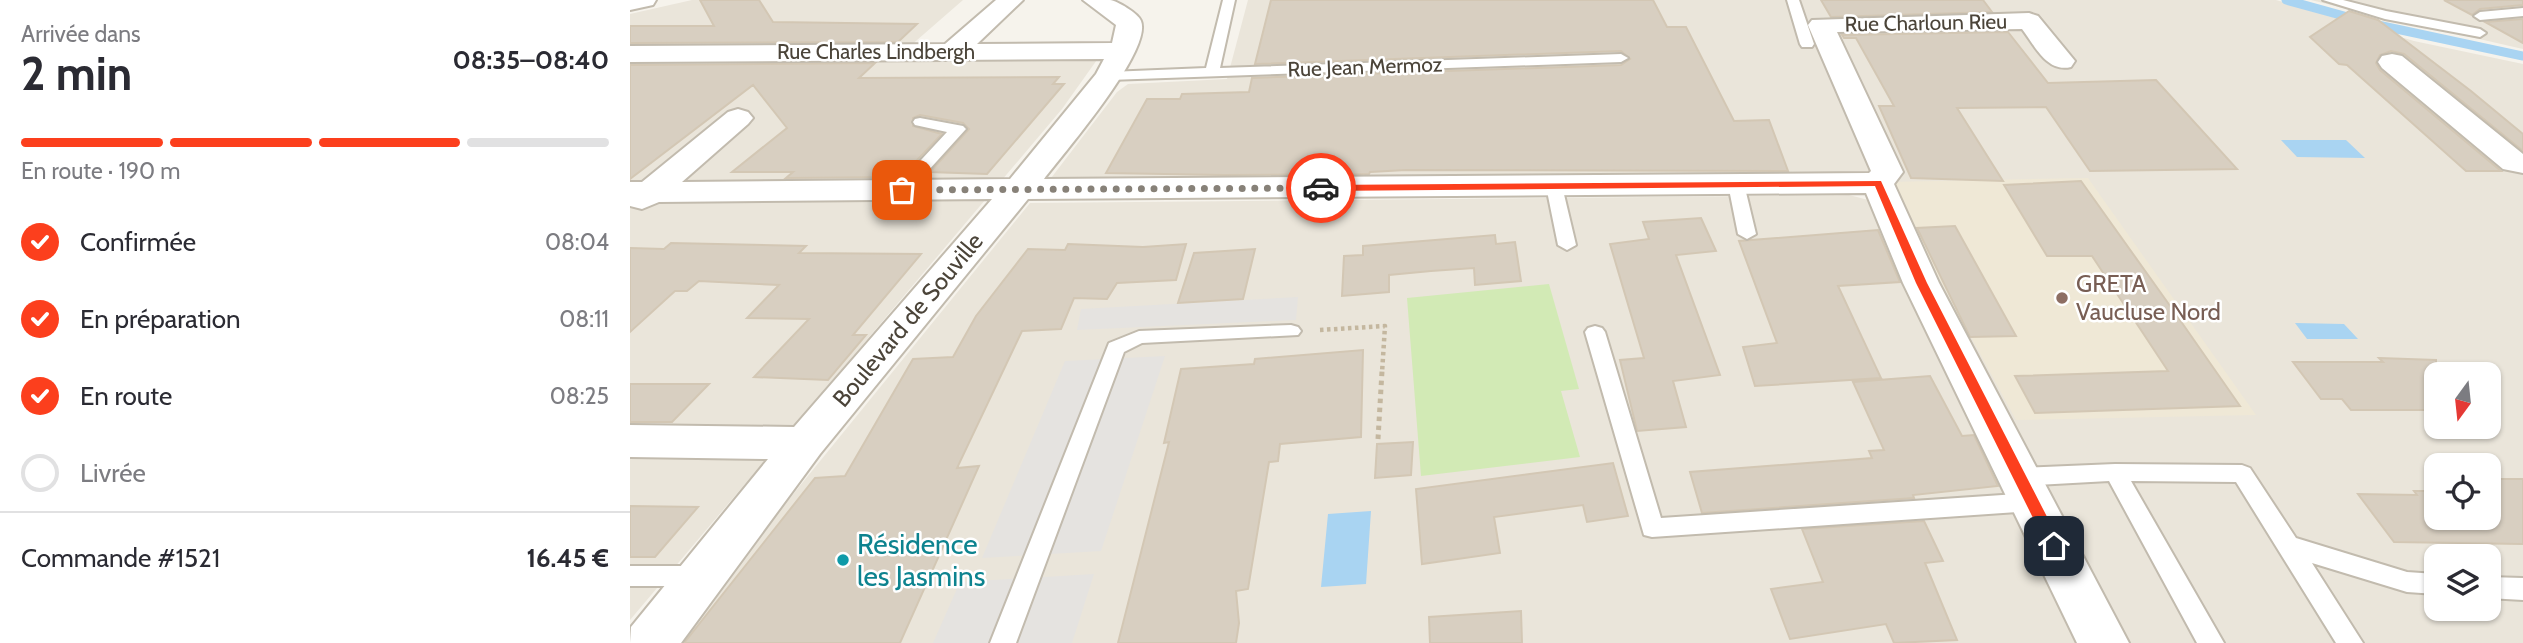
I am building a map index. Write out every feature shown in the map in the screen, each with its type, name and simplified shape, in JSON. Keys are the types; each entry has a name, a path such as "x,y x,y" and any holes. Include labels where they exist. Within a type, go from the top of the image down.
{"street":[{"path":"630,4 644,0"},
{"path":"953,51 1011,0"},
{"path":"1096,0 1129,22 1129,34 1116,64"},
{"name":"Rue Charloun Rieu","path":"1878,183 1888,172 1821,25 2029,21 2061,61"},
{"name":"Rue Charles Lindbergh","path":"630,54 953,51 1116,64"},
{"path":"2392,62 2514,162 2523,164"},
{"name":"Boulevard de Souville","path":"650,643 804,443 1019,188 1116,64"},
{"path":"637,197 738,118"},
{"path":"637,197 1019,188 1041,191 1878,183 1921,283 2103,643"},
{"path":"630,441 804,443"}],"lane":[{"path":"1212,72 1229,0"},
{"path":"1793,0 1807,44"},
{"path":"2329,0 2385,15 2480,33"},
{"path":"2508,0 2523,10"},
{"path":"2480,16 2523,10"},
{"name":"Rue Jean Mermoz","path":"1116,64 1212,72 1620,58"},
{"path":"902,190 958,129 920,122"},
{"path":"1736,184 1747,234"},
{"path":"1554,186 1567,245"},
{"path":"1003,643 1116,348 1139,337 1291,331"},
{"path":"1595,332 1652,528 2026,489 2115,472 2242,474 2350,643"},
{"path":"2115,472 2211,643"},
{"path":"2287,545 2407,582 2424,583"},
{"path":"630,576 700,576"},
{"path":"2501,588 2523,589"}],"path":[{"path":"1291,331 1385,326 1378,439"}],"shaded area":[{"path":"692,0 963,0 901,54 1099,57 1062,109 630,620 630,14"},
{"path":"1248,0 2276,0 2414,41 2523,64 2523,643 2121,643 2015,424 1881,173 1048,182 1117,92 1128,84 1227,79"},
{"path":"2311,0 2523,0 2523,49 2339,7"},
{"name":"GRETA Vaucluse Nord","path":"2088,178 2256,415 2016,420 1887,182"},
{"path":"1849,195 1876,202 2088,643 672,643 1030,203"},
{"path":"1298,297 1296,320 1077,330 1081,309"},
{"path":"1165,356 1101,551 982,558 1065,361"},
{"path":"1094,574 1072,643 933,643 960,582"}],"green space":[{"path":"1549,284 1579,389 1561,391 1580,457 1421,476 1407,298"}],"water":[{"path":"2281,140 2346,140 2365,158 2297,157"},
{"path":"2295,323 2344,324 2358,339 2307,339"},
{"path":"1371,511 1366,584 1321,587 1328,514"}],"building":[{"path":"700,0 759,0 773,22 917,24 898,42 630,43 630,26 714,26"},
{"path":"1271,0 1653,0 1667,27 1686,27 1734,121 1769,120 1788,171 1406,170 1369,174 1224,175 1106,173 1147,99 1180,99 1182,94 1249,92 1252,78 1621,65 1630,59 1621,51 1255,64"},
{"path":"1821,0 1983,0 1992,12 1831,17"},
{"path":"2444,0 2523,0 2523,5 2480,9 2472,15"},
{"path":"2349,11 2378,20 2471,91 2523,134 2523,151 2404,54 2391,51 2380,55 2376,63 2380,70 2501,171 2466,171 2347,65 2339,64 2310,37"},
{"path":"2523,19 2523,43 2485,22"},
{"path":"2008,32 2048,83 2156,80 2237,169 2090,171 2046,107 1957,108 2003,181 1911,178 1879,106 1894,106 1856,38 1844,38 1842,35"},
{"path":"875,63 859,78 1059,77 1053,84 1064,84 987,174 930,172 969,129 963,123 920,115 913,118 913,126 942,134 901,177 786,178 793,172 732,172 787,128 753,85 630,179 630,65"},
{"path":"2081,181 2240,406 2035,413 2015,376 2168,371 2092,256 2047,256 2004,185"},
{"path":"1701,218 1716,251 1676,255 1720,375 1673,381 1686,427 1637,431 1620,360 1644,358 1610,244 1649,239 1643,222"},
{"path":"1955,226 2016,336 1970,337 1917,228"},
{"path":"1878,230 1900,282 1838,286 1881,378 1755,386 1743,347 1777,343 1739,241"},
{"path":"1495,235 1496,244 1515,242 1521,281 1475,285 1474,268 1431,271 1389,275 1389,292 1342,296 1344,256 1363,255 1363,246"},
{"path":"671,243 806,246 799,253 921,254 853,335 866,335 828,380 754,377 809,319 747,318 779,285 699,281 687,291 675,291 630,332 630,248 664,249"},
{"path":"1068,244 1143,247 1186,244 1176,280 1117,283 1107,299 1074,298 1061,329 1022,331 957,468 979,466 900,643 684,643 815,478 845,476 913,359 953,357 976,316 1028,249 1065,250"},
{"path":"1255,249 1243,299 1178,303 1194,253"},
{"path":"1363,350 1361,437 1280,444 1278,461 1269,462 1248,589 1236,591 1239,623 1236,643 1118,643 1169,442 1164,443 1181,369 1254,364 1255,359"},
{"path":"2379,358 2436,360 2424,362 2424,410 2351,410 2342,399 2321,399 2293,362 2383,362"},
{"path":"1930,376 1962,436 1974,435 1998,486 1913,495 1914,498 1702,513 1690,472 1872,458 1869,451 1884,450 1853,382"},
{"path":"630,384 709,384 672,422 630,422"},
{"path":"1413,442 1411,475 1375,478 1377,444"},
{"path":"1613,463 1628,516 1587,522 1583,505 1494,517 1500,553 1422,564 1416,489"},
{"path":"2501,479 2523,479 2523,544 2394,542 2358,494 2417,495 2414,491 2424,491 2424,530 2501,530"},
{"path":"630,506 698,507 655,557 630,557"},
{"path":"1924,521 1943,561 1925,563 1957,640 1894,643 1886,624 1790,639 1771,589 1823,582 1802,529"},
{"path":"1521,611 1522,643 1430,643 1429,617"}],"waterway":[{"path":"2286,0 2355,19"},
{"path":"2373,24 2523,56"}],"way so far":[{"path":"902,190 1321,188"}],"place":[{"name":"GRETA Vaucluse Nord","path":"2062,298"},
{"name":"Résidence les Jasmins","path":"843,560"}],"route":[{"path":"1321,188 1878,183 1921,283 2054,546"}]}
